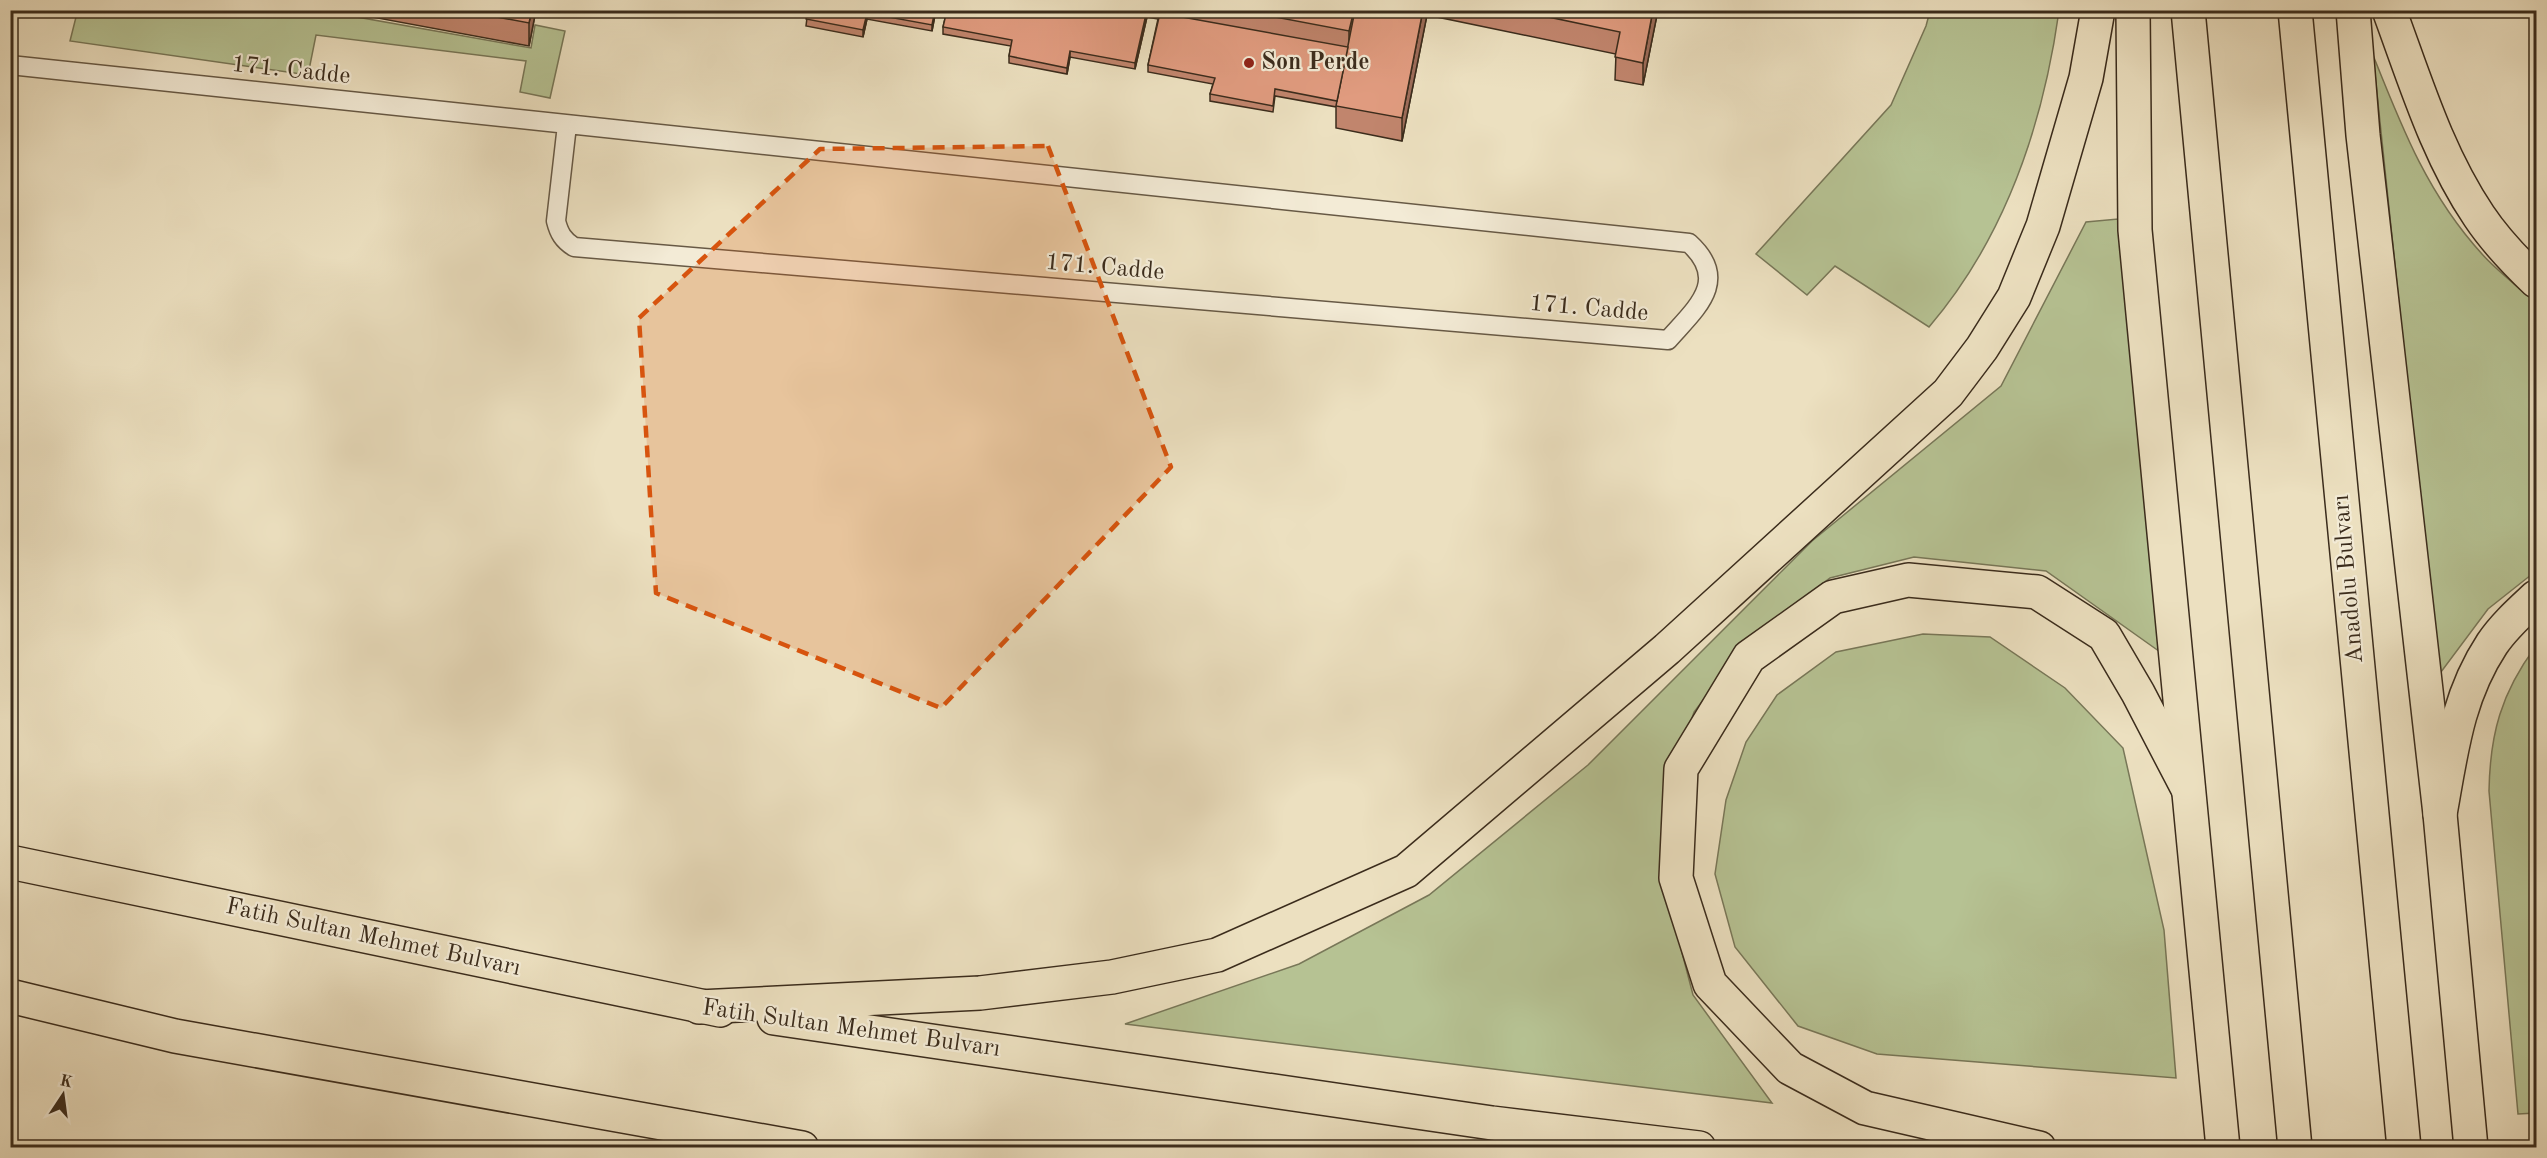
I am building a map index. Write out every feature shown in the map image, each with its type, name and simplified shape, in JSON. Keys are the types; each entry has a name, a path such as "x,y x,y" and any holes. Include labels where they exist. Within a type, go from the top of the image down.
{"main road":[{"path":"699,1007 980,993 1112,977 1216,956 1406,871 1667,649 1948,393 1982,348 2014,297 2043,226 2086,78 2098,10"},
{"path":"2133,10 2135,230 2223,1148"},
{"path":"2188,10 2295,1148"},
{"name":"Anadolu Bulvarı","path":"2295,10 2403,1148"},
{"path":"2353,10 2363,135 2440,814 2471,1148"},
{"path":"2389,10 2422,100 2451,167 2478,215 2509,255 2536,281"},
{"path":"2039,1148 1865,1108 1790,1068 1718,993 1710,984 1677,878 1681,769 1749,657 1833,597 1908,580 2037,592 2104,635 2138,693 2188,789"},
{"path":"2440,814 2456,722 2467,692 2493,642 2536,597"},
{"name":"Fatih Sultan Mehmet Bulvarı","path":"10,862 699,1007 1492,1123 1699,1148"},
{"path":"10,996 175,1036 802,1148"}],"lane":[{"name":"171. Cadde","path":"10,65 1689,243 1699,252 1705,262 1708,287 1704,298 1668,340 574,247 559,233 555,221 567,125"}],"highlighted area":[{"path":"1048,146 1171,467 941,708 656,593 639,318 820,149"}],"green space":[{"path":"81,10 346,11 346,15 531,48 535,25 565,31 550,98 520,92 526,61 316,35 308,75 70,41 76,17"},
{"path":"1930,11 2059,11 2043,96 2017,178 1979,256 1956,293 1929,327 1835,266 1807,295 1756,254 1891,105 1926,26"},
{"path":"2373,55 2418,160 2446,208 2488,261 2536,303 2536,571 2488,609 2438,676"},
{"path":"2118,219 2163,654 2046,571 1914,557 1830,578 1748,641 1694,712 1668,789 1660,868 1693,995 1772,1103 1125,1024 1299,964 1429,895 1588,765 1812,541 2001,386 2086,222"},
{"path":"1923,634 1990,637 2065,688 2123,748 2164,930 2176,1078 1877,1054 1798,1026 1735,947 1715,874 1726,800 1746,742 1777,695 1836,652"},
{"path":"2536,646 2536,1113 2518,1114 2489,791 2492,751 2500,715 2514,680"}],"building":[{"path":"460,10 532,10 529,23"},
{"path":"808,10 935,10 932,25 867,13 863,30 806,19"},
{"path":"947,10 1147,10 1135,63 1070,51 1067,68 1009,56 1012,40 943,27"},
{"path":"1238,10 1354,10 1349,31"},
{"path":"1355,10 1423,10 1402,118 1336,106"},
{"path":"1515,10 1653,10 1643,63 1615,57 1620,32"},
{"name":"Son Perde","path":"1160,13 1348,47 1337,101 1275,89 1273,106 1210,94 1215,78 1148,65"}],"place":[{"name":"Son Perde","path":"1249,63"}]}
